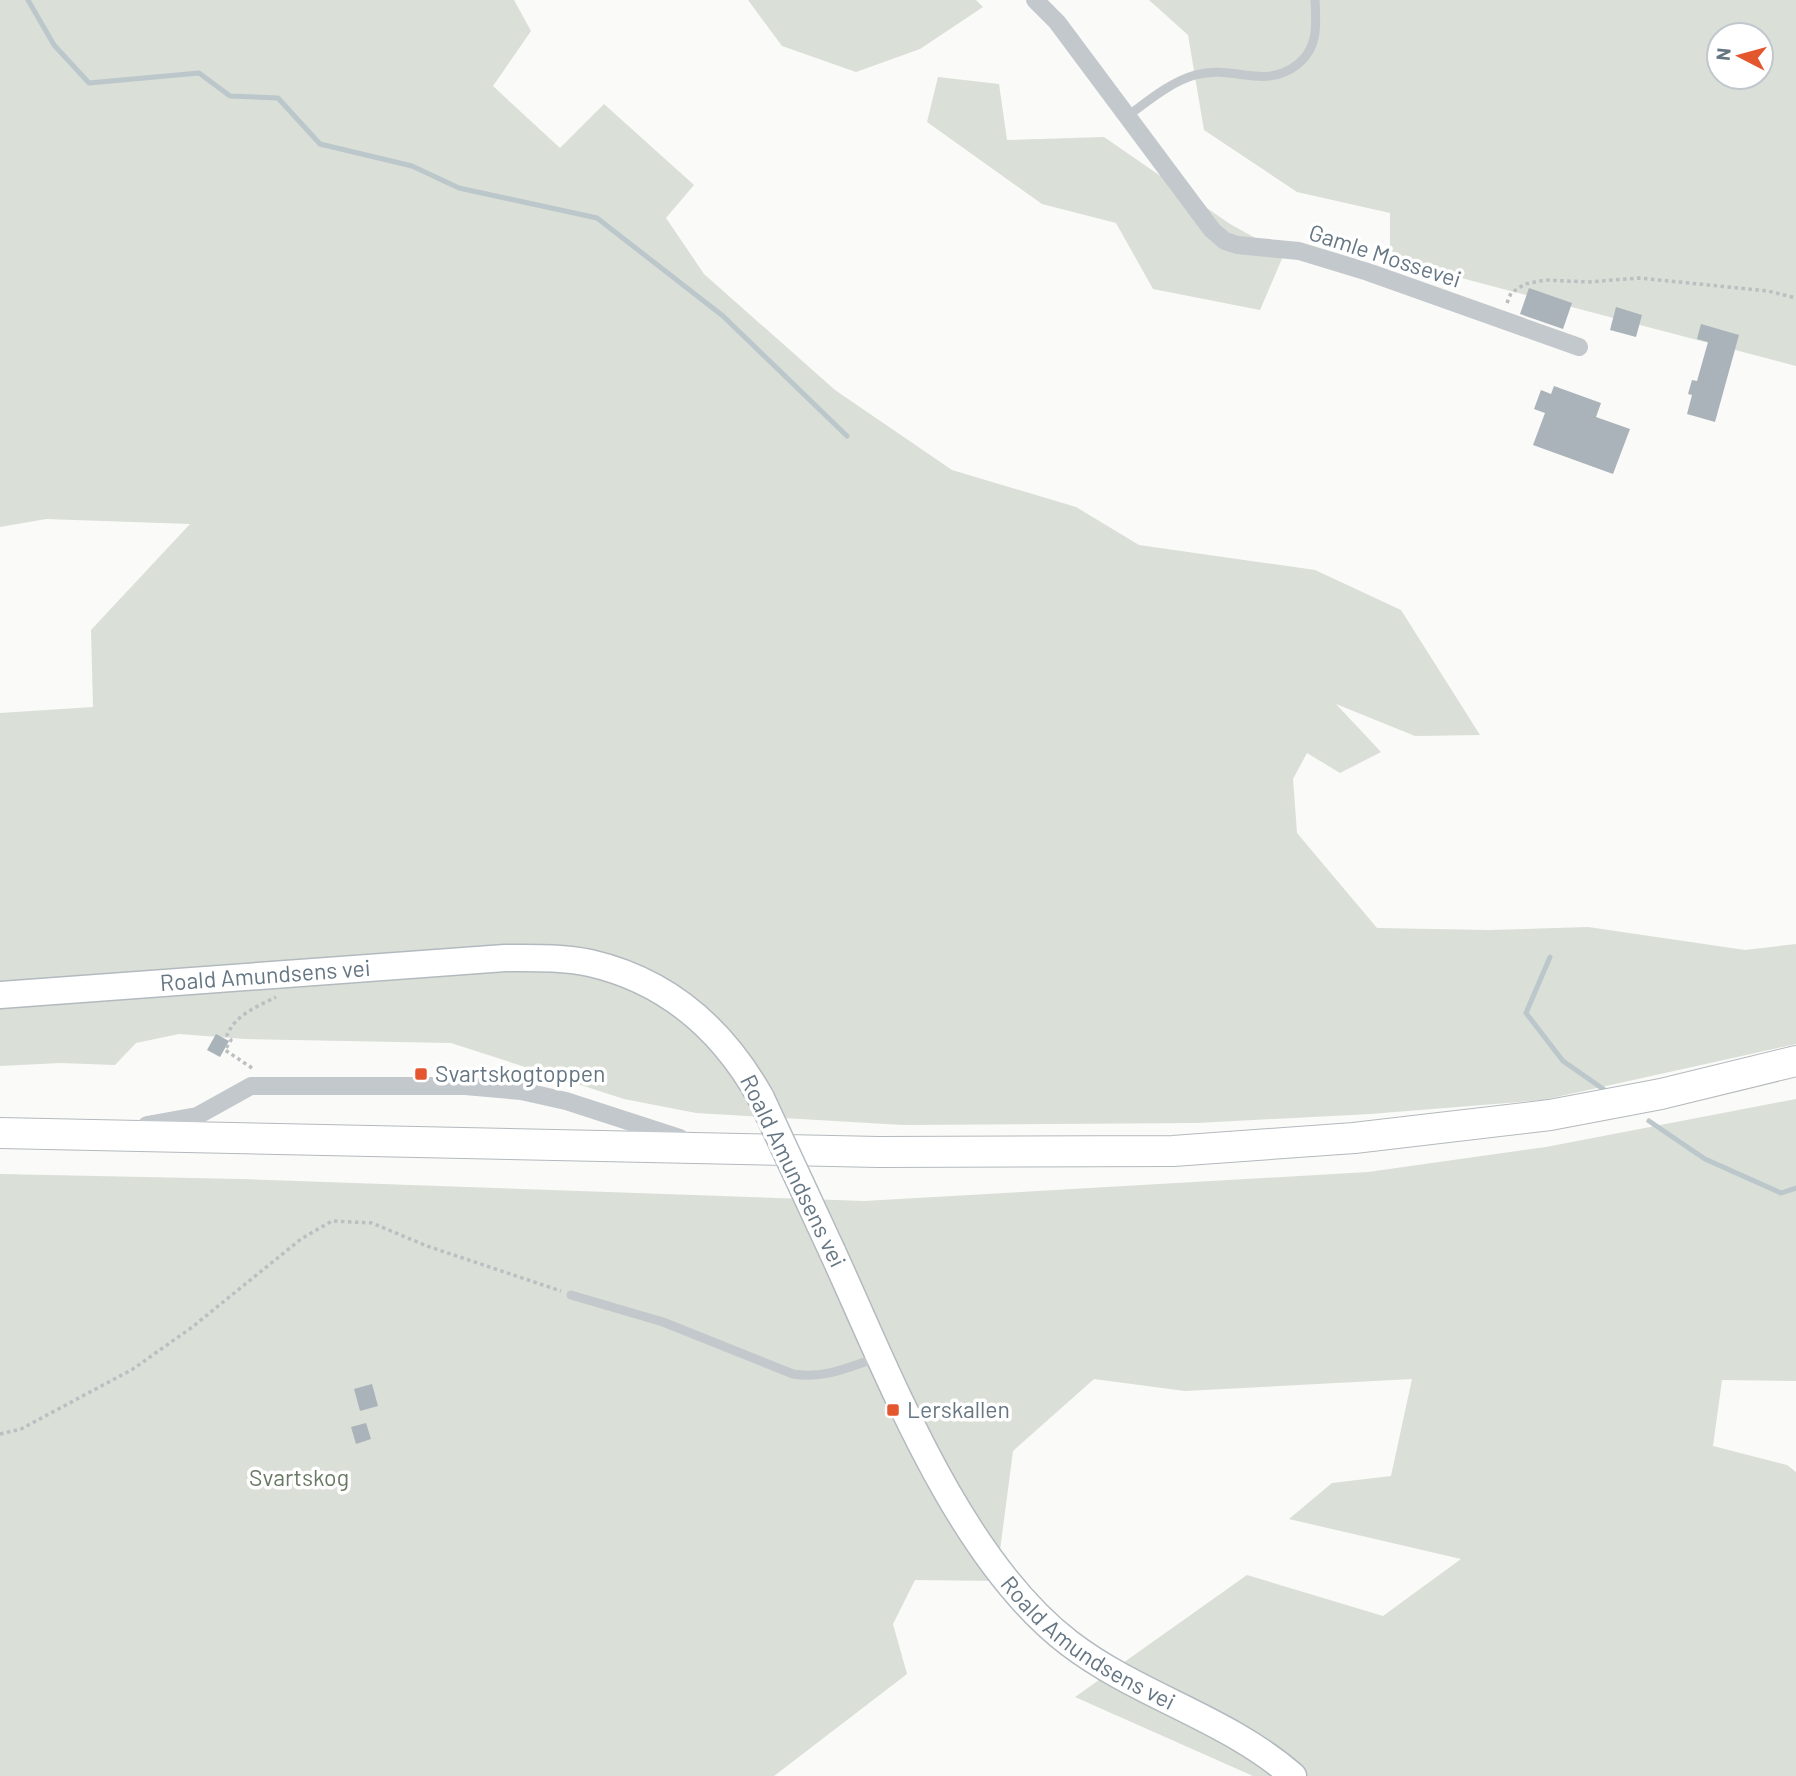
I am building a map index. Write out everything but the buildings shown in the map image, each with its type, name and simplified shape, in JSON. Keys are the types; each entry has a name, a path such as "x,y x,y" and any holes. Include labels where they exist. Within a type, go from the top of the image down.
{"highway":[{"path":"0,1133 944,1153 1173,1151 1354,1138 1550,1115 1661,1094 1796,1061"},
{"path":"0,1148 874,1166 1092,1167 1175,1164 1360,1153 1469,1142 1666,1108 1796,1077"}],"main road":[{"name":"Roald Amundsens vei","path":"0,995 505,958 564,959 590,963 632,976 677,1001 732,1052 761,1098 919,1437 961,1513 1001,1573 1045,1621 1096,1662 1230,1733 1261,1751 1293,1776"}],"street":[{"name":"Gamle Mossevei","path":"1035,0 1057,22 1212,230 1225,241 1237,245 1299,251 1368,272 1579,347"},
{"path":"71,1134 197,1116 251,1086 465,1086 521,1091 566,1101 642,1128 717,1149"}],"lane":[{"path":"1126,117 1168,88 1195,75 1225,71 1274,78 1291,70 1304,59 1314,43 1315,0"},
{"path":"571,1295 663,1322 793,1374 808,1377 826,1376 881,1356"}],"path":[{"path":"1500,321 1511,293 1525,284 1545,280 1588,282 1639,278 1768,291 1796,298"},
{"path":"269,1084 251,1067 225,1050 231,1040 227,1035 238,1018 249,1010 289,992 290,974"},
{"path":"0,1434 21,1429 133,1369 191,1328 301,1239 332,1221 372,1223 426,1246 571,1295"}],"green space":[{"path":"0,0 514,0 531,31 493,86 560,148 604,104 694,185 666,218 704,274 835,390 952,470 1076,507 1139,545 1315,570 1401,610 1480,735 1415,736 1336,704 1381,752 1340,773 1307,753 1293,779 1297,833 1377,928 1489,930 1588,927 1745,950 1796,944 1796,1044 1543,1100 1370,1114 1196,1123 903,1125 696,1113 624,1099 451,1043 245,1039 179,1034 136,1043 115,1065 60,1063 0,1066 0,713 93,707 91,630 190,524 46,519 0,527"},
{"path":"748,0 976,0 983,7 920,49 856,72 782,46"},
{"path":"1149,0 1796,0 1796,366 1446,274 1390,266 1390,213 1297,192 1204,130 1188,35"},
{"path":"938,77 999,84 1007,140 1104,137 1230,224 1284,254 1260,310 1153,289 1116,223 1042,204 927,122"},
{"name":"Svartskog","path":"1796,1099 1796,1381 1722,1380 1713,1446 1787,1465 1796,1472 1796,1776 1253,1776 1075,1697 1247,1575 1383,1616 1461,1559 1289,1519 1332,1483 1391,1476 1412,1379 1185,1391 1094,1379 1013,1451 996,1581 915,1580 893,1624 907,1674 774,1776 0,1776 0,1174 240,1179 864,1201 1368,1172 1546,1147"}],"waterway":[{"path":"28,0 54,45 89,83 199,73 230,96 278,98 320,144 412,166 459,188 597,218 723,316 847,436"},
{"path":"1550,957 1526,1013 1563,1061 1609,1093"},
{"path":"1649,1121 1705,1159 1781,1193 1796,1188"}],"place":[{"name":"Svartskogtoppen","path":"421,1074"},
{"name":"Lerskallen","path":"893,1410"}]}
